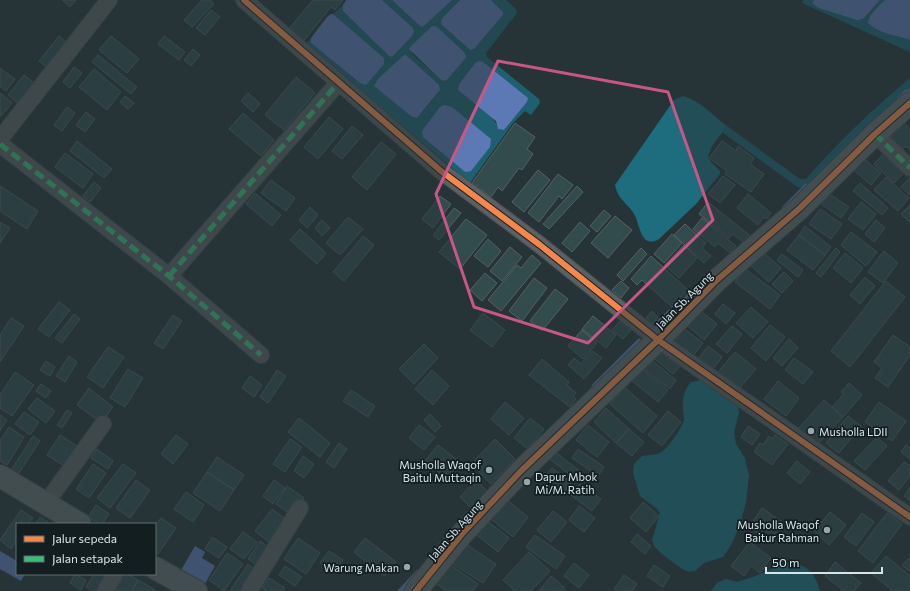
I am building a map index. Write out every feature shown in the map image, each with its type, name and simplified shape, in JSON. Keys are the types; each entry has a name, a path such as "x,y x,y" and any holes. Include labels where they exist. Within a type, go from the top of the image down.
{"street":[{"path":"0,139 109,0"},
{"path":"244,0 441,171 540,245 658,340 910,517"},
{"path":"169,276 339,82"},
{"name":"Jalan Sb. Agung","path":"416,591 462,534 522,471 658,340 717,280 800,208 875,134 910,103"},
{"path":"875,134 910,168"},
{"path":"0,144 169,276 261,355"},
{"path":"46,503 103,424"},
{"path":"0,476 78,523"},
{"path":"249,591 300,508"},
{"path":"156,569 196,591"},
{"path":"105,591 113,575"}],"highlighted area":[{"path":"498,61 668,92 713,220 588,343 474,307 436,194"}],"shaded area":[{"path":"346,0 382,0 413,28 414,32 412,36 392,57 389,56 343,11 343,5"},
{"path":"382,0 392,0 421,27 424,26 452,0 460,0 443,17 441,21 442,25 470,50 474,49 503,15 503,12 491,0 506,0 516,9 517,13 486,53 487,57 539,99 540,103 531,115 525,111 513,123 470,183 306,44 311,38 311,43 360,83 384,58 333,14 343,5 344,11 391,57 412,36 414,32 413,28","holes":["411,53 465,59 446,81 441,80","404,55 440,88 440,91 417,118 375,83","480,61 527,102 504,130 501,130 492,118 458,90 459,84 476,62"]},
{"path":"392,0 452,0 424,26 421,27"},
{"path":"460,0 491,0 503,12 503,15 474,49 470,50 442,25 441,21 443,17"},
{"path":"803,0 814,0 812,3 863,19 880,0 885,0 868,20 887,33 910,40 910,52 802,3"},
{"path":"814,0 880,0 863,19 857,20 819,8 812,3"},
{"path":"885,0 910,0 910,40 877,30 868,23 872,13"},
{"path":"331,14 333,14 384,58 384,64 366,85 360,83 311,43 311,38"},
{"path":"431,27 437,27 464,52 466,56 446,81 441,80 409,49"},
{"path":"404,55 406,55 439,85 440,90 417,118 411,116 374,86 378,79"},
{"path":"480,61 528,98 527,102 504,130 498,129 496,121 458,90 459,84 476,62"},
{"path":"910,78 910,88 803,190 722,132 727,126 800,179 806,179 856,126"},
{"path":"683,96 701,105 727,126 712,146 708,156 710,161 720,171 720,174 696,204 659,239 648,241 644,238 633,212 619,196 615,185 674,100"},
{"path":"444,105 452,107 491,139 490,147 471,171 464,171 423,137 422,132 424,128 440,107"},
{"path":"701,380 731,397 738,405 739,413 734,432 736,444 745,458 749,476 746,502 740,525 731,545 723,557 704,563 695,571 689,572 682,569 654,546 652,540 660,513 656,508 640,496 633,473 634,464 642,456 660,453 674,438 684,420 683,401 687,388 691,382"},
{"path":"195,546 205,552 202,558 215,566 203,587 180,572"},
{"path":"0,551 16,560 16,575 24,575 21,581 0,569"},
{"path":"786,563 799,565 809,570 815,578 820,591 711,591 717,583 726,579 737,582"}],"building":[{"path":"62,0 76,0 70,7"},
{"path":"202,0 210,0 214,4 192,27 184,20"},
{"path":"313,0 343,0 335,10 331,7 302,43 287,31"},
{"path":"211,10 220,17 205,35 196,28"},
{"path":"59,36 71,46 51,71 39,61"},
{"path":"111,36 139,59 127,73 99,50"},
{"path":"164,36 185,52 179,60 158,44"},
{"path":"193,49 200,55 191,66 184,60"},
{"path":"98,55 137,87 131,94 92,62"},
{"path":"74,67 82,73 70,88 63,82"},
{"path":"0,68 15,79 6,91 0,86"},
{"path":"94,69 121,92 107,110 79,87"},
{"path":"24,75 37,85 21,106 8,95"},
{"path":"296,77 315,93 284,130 265,115"},
{"path":"0,93 12,103 1,116 0,116"},
{"path":"248,93 260,104 253,112 241,101"},
{"path":"125,96 134,103 128,109 120,102"},
{"path":"67,107 75,113 62,131 54,125"},
{"path":"86,112 95,119 85,132 76,125"},
{"path":"243,113 274,140 261,156 229,129"},
{"path":"329,117 343,129 318,159 304,147"},
{"path":"515,123 535,137 527,149 533,154 522,170 519,168 502,191 498,187 491,197 472,183"},
{"path":"904,123 910,129 910,150 906,146 900,152 888,140"},
{"path":"352,126 363,135 342,159 332,151"},
{"path":"77,141 112,169 104,178 70,151"},
{"path":"722,141 736,151 738,146 754,158 750,164 764,174 751,192 725,174 727,171 709,158"},
{"path":"381,142 396,154 367,190 352,177"},
{"path":"886,151 907,170 894,183 874,164"},
{"path":"65,153 93,174 83,188 55,167"},
{"path":"861,156 881,173 871,185 850,167"},
{"path":"538,170 550,180 524,212 512,202"},
{"path":"558,174 573,185 562,199 559,196 539,222 528,213"},
{"path":"723,176 735,185 720,203 708,194"},
{"path":"886,177 909,198 898,211 874,190"},
{"path":"910,177 910,195 901,187"},
{"path":"271,180 295,198 286,211 261,193"},
{"path":"94,182 101,188 90,202 83,196"},
{"path":"860,183 888,208 882,215 853,191"},
{"path":"0,186 38,211 27,229 0,211"},
{"path":"577,186 583,192 549,229 543,224"},
{"path":"255,193 281,215 272,226 246,204"},
{"path":"828,193 849,207 841,218 820,203"},
{"path":"748,194 771,213 767,219 764,217 758,225 737,208"},
{"path":"440,196 451,204 433,228 422,219"},
{"path":"708,202 749,235 743,242 733,234 729,238 699,214"},
{"path":"861,202 876,214 863,230 848,219"},
{"path":"910,205 910,223 901,214"},
{"path":"310,207 318,215 307,228 299,220"},
{"path":"454,208 461,213 439,240 433,235"},
{"path":"820,209 842,224 831,239 809,224"},
{"path":"604,210 611,216 597,232 590,226"},
{"path":"615,216 632,230 608,258 591,243"},
{"path":"348,217 363,229 340,255 326,243"},
{"path":"702,218 736,246 730,253 718,243 715,247 693,229"},
{"path":"466,219 487,235 460,269 439,252"},
{"path":"322,220 330,228 322,236 315,228"},
{"path":"876,220 885,228 874,242 865,234"},
{"path":"0,222 10,228 0,243"},
{"path":"580,222 590,231 572,252 562,243"},
{"path":"685,224 706,243 702,248 711,256 704,263 674,235"},
{"path":"805,226 831,247 825,255 799,235"},
{"path":"300,229 326,253 317,264 290,240"},
{"path":"851,232 877,252 866,266 841,245"},
{"path":"672,234 682,243 664,263 654,254"},
{"path":"799,235 825,255 813,270 787,250"},
{"path":"363,236 374,245 344,281 333,272"},
{"path":"488,239 501,251 488,267 474,256"},
{"path":"684,245 697,258 679,278 665,265"},
{"path":"510,247 522,257 502,281 490,271"},
{"path":"641,248 647,254 623,281 617,275"},
{"path":"836,248 840,252 821,277 816,273"},
{"path":"884,251 898,263 883,283 868,272"},
{"path":"764,253 781,268 769,282 751,266"},
{"path":"845,253 863,268 851,283 833,268"},
{"path":"782,254 803,270 798,277 777,260"},
{"path":"532,255 541,263 501,311 488,300 517,265 521,268"},
{"path":"651,256 688,290 672,307 642,280 637,285 631,279"},
{"path":"745,269 780,295 770,309 735,282"},
{"path":"784,272 793,281 782,293 772,284"},
{"path":"485,273 497,283 482,301 470,290"},
{"path":"865,277 875,286 860,304 850,295"},
{"path":"534,278 547,288 522,321 509,311"},
{"path":"621,281 629,288 621,298 612,290"},
{"path":"886,281 905,297 850,367 831,351"},
{"path":"555,289 568,299 542,331 530,321"},
{"path":"59,302 70,310 49,337 38,329"},
{"path":"723,304 735,313 726,324 715,314"},
{"path":"696,307 717,324 704,340 683,322"},
{"path":"751,307 768,322 753,338 736,323"},
{"path":"652,311 658,317 653,324 646,318"},
{"path":"483,313 505,330 492,347 470,330"},
{"path":"74,314 80,319 62,343 55,338"},
{"path":"173,315 182,321 163,349 154,343"},
{"path":"593,316 616,335 606,348 582,329"},
{"path":"11,318 24,326 0,362 0,335"},
{"path":"620,321 631,330 623,339 612,330"},
{"path":"678,324 703,343 692,357 668,337"},
{"path":"770,325 785,337 766,361 751,348"},
{"path":"732,326 742,334 727,353 716,344"},
{"path":"582,330 597,343 583,359 568,346"},
{"path":"893,335 910,347 910,355 888,387 875,378 882,368 874,362"},
{"path":"789,339 798,348 782,366 773,358"},
{"path":"424,344 438,358 414,384 399,369"},
{"path":"659,346 682,364 673,374 651,356"},
{"path":"708,346 722,357 713,369 699,358"},
{"path":"108,347 124,357 103,388 87,377"},
{"path":"592,351 602,358 584,379 568,365 574,358 581,364"},
{"path":"735,352 756,369 738,390 717,373"},
{"path":"69,356 77,362 65,382 56,376"},
{"path":"794,358 813,372 803,384 785,370"},
{"path":"542,359 569,382 567,385 576,393 573,396 576,399 570,407 529,375"},
{"path":"650,359 676,380 670,389 643,368"},
{"path":"46,361 55,367 50,376 40,370"},
{"path":"641,368 668,390 658,402 631,380"},
{"path":"128,369 143,378 125,407 110,398"},
{"path":"277,370 286,376 268,403 260,397"},
{"path":"432,370 449,386 433,405 415,389"},
{"path":"15,372 34,385 12,416 0,408 0,395"},
{"path":"250,376 262,385 254,397 242,388"},
{"path":"778,381 799,398 786,416 764,399"},
{"path":"849,383 862,395 843,417 832,407 844,394 841,392"},
{"path":"41,384 51,391 46,398 36,391"},
{"path":"624,387 657,416 643,433 610,404"},
{"path":"89,388 113,407 101,423 77,405"},
{"path":"351,390 375,406 368,417 343,401"},
{"path":"37,398 55,411 46,423 28,409"},
{"path":"824,400 843,417 816,446 798,429"},
{"path":"505,402 524,418 509,435 491,419"},
{"path":"879,402 906,421 892,441 865,422"},
{"path":"606,408 629,429 616,443 594,422"},
{"path":"67,410 72,413 62,428 57,425"},
{"path":"668,411 681,422 662,446 648,435"},
{"path":"24,412 39,422 30,435 15,424"},
{"path":"430,414 441,426 435,432 424,420"},
{"path":"0,415 7,420 0,431"},
{"path":"848,416 861,426 839,453 826,443"},
{"path":"299,418 330,443 320,457 288,432"},
{"path":"530,418 544,429 528,449 514,438"},
{"path":"419,425 435,437 424,450 409,438"},
{"path":"588,425 609,442 597,457 576,440"},
{"path":"748,426 760,434 752,445 741,437"},
{"path":"9,427 24,437 7,465 0,461 0,441"},
{"path":"629,429 644,442 632,456 616,443"},
{"path":"60,435 80,448 67,468 47,455"},
{"path":"176,435 188,444 173,464 161,454"},
{"path":"775,435 788,444 772,465 754,452 760,443 763,445 769,436 772,439"},
{"path":"33,436 40,441 17,476 10,472"},
{"path":"877,437 887,446 865,470 854,461"},
{"path":"290,439 302,447 285,472 273,464"},
{"path":"495,439 515,459 491,484 471,464"},
{"path":"339,443 347,449 334,468 326,462"},
{"path":"438,445 460,462 447,479 425,461"},
{"path":"906,445 910,448 910,459 901,452"},
{"path":"97,449 113,461 108,469 91,458"},
{"path":"578,449 604,467 598,476 572,458"},
{"path":"553,450 582,473 577,480 547,457"},
{"path":"303,456 314,464 304,478 294,471"},
{"path":"217,457 244,475 234,490 207,472"},
{"path":"797,461 810,472 800,484 787,473"},
{"path":"904,462 910,466 910,476 899,490 888,481"},
{"path":"93,464 106,473 89,498 76,489"},
{"path":"123,464 136,473 110,508 97,498"},
{"path":"552,468 571,482 564,493 544,478"},
{"path":"207,472 234,490 220,511 193,493"},
{"path":"136,480 150,490 130,518 116,508"},
{"path":"274,480 285,488 273,504 263,496"},
{"path":"476,480 487,491 471,508 460,497"},
{"path":"580,484 601,499 592,511 571,495"},
{"path":"287,486 304,498 293,516 276,504"},
{"path":"910,487 910,501 904,496"},
{"path":"186,492 204,505 193,522 174,509"},
{"path":"502,496 528,517 513,537 486,515"},
{"path":"643,502 659,516 646,532 630,518"},
{"path":"96,505 109,514 103,523 97,523 88,517"},
{"path":"579,506 595,518 584,532 569,520"},
{"path":"762,508 783,523 773,537 764,530 760,535 749,527"},
{"path":"272,509 288,521 270,543 255,531"},
{"path":"21,510 33,518 29,523 16,523 16,542 11,549 0,540"},
{"path":"553,511 567,522 551,542 537,530"},
{"path":"830,512 846,525 829,545 814,531"},
{"path":"862,513 874,522 856,546 844,537"},
{"path":"887,513 902,524 873,563 858,551"},
{"path":"40,517 48,522 48,523 37,523"},
{"path":"161,518 176,528 158,554 156,553 156,525"},
{"path":"485,519 509,538 498,552 474,533"},
{"path":"243,532 257,542 244,559 230,549"},
{"path":"637,534 651,546 645,554 631,542"},
{"path":"535,535 565,556 556,569 526,547"},
{"path":"212,537 227,547 219,558 205,549"},
{"path":"298,538 320,553 306,574 284,559"},
{"path":"365,538 396,562 384,576 354,552"},
{"path":"260,541 270,549 258,566 248,559"},
{"path":"750,542 771,558 760,573 751,566 744,576 731,566"},
{"path":"466,544 496,564 483,583 453,564"},
{"path":"329,551 343,560 335,573 320,563"},
{"path":"529,552 550,571 531,591 515,591 503,580"},
{"path":"227,553 243,564 224,591 209,580"},
{"path":"886,556 910,576 910,591 893,591 871,573"},
{"path":"910,557 910,572 902,565"},
{"path":"835,562 861,583 854,591 844,591 825,576"},
{"path":"448,563 478,584 473,591 447,591 435,583"},
{"path":"574,563 589,575 579,588 564,576"},
{"path":"248,564 259,572 246,591 230,591"},
{"path":"654,565 670,576 663,587 647,576"},
{"path":"285,566 302,577 295,586 279,575"},
{"path":"74,575 86,580 81,590 70,583"},
{"path":"93,575 110,575 101,591 93,591 86,587"},
{"path":"122,575 129,575 138,580 132,591 113,591"},
{"path":"624,575 637,584 632,591 617,591 614,589"},
{"path":"551,576 565,588 563,591 539,591"},
{"path":"269,578 285,588 283,591 267,591 262,588"},
{"path":"138,580 157,591 132,591"}],"waterway":[{"path":"899,99 906,92 910,91"},
{"path":"784,208 806,186"},
{"path":"658,323 671,311"},
{"path":"594,386 639,341"},
{"path":"400,591 418,572"}],"marked path":[{"path":"169,276 339,82"},
{"path":"875,134 910,168"},
{"path":"0,144 169,276 261,355"}],"cycle path":[{"path":"244,0 441,171 540,245 658,340 910,517"},
{"path":"416,591 462,534 521,471 658,340 717,280 800,208 875,134 910,103"}],"place":[{"name":"Musholla LDII","path":"811,431"},
{"name":"Musholla Waqof Baitul Muttaqin","path":"489,470"},
{"name":"Dapur Mbok Mi/M. Ratih","path":"527,482"},
{"name":"Musholla Waqof Baitur Rahman","path":"827,530"},
{"name":"Warung Makan","path":"407,567"}]}
